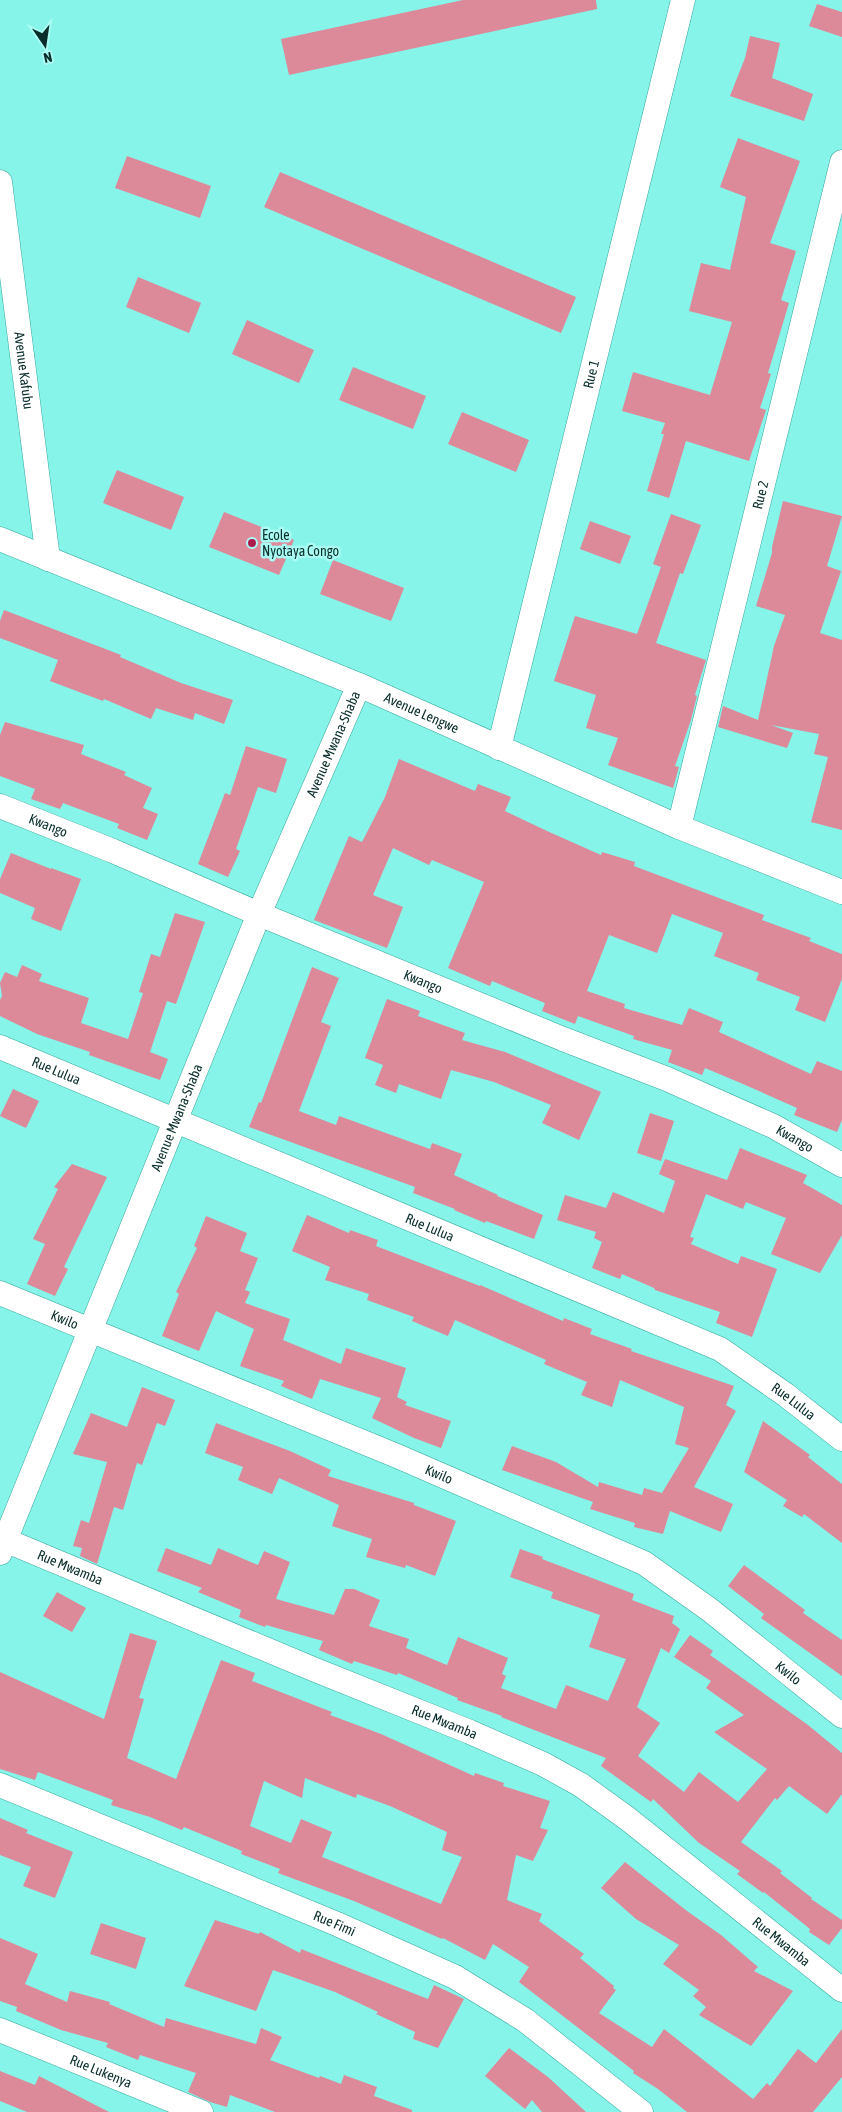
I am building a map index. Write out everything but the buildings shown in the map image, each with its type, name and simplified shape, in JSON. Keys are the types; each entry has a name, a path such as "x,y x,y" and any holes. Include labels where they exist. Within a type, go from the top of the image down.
{"street":[{"name":"Rue 1","path":"499,748 684,0"},
{"name":"Rue 2","path":"679,827 842,162"},
{"name":"Avenue Kafubu","path":"0,182 48,559"},
{"name":"Avenue Lengwe","path":"0,539 360,685 679,827 841,888"},
{"name":"Avenue Mwana-Shaba","path":"2,1544 91,1330 259,914 360,685"},
{"name":"Kwango","path":"0,806 113,851 259,914 563,1039 667,1079 773,1126 842,1165"},
{"name":"Rue Lulua","path":"0,1047 720,1349 786,1394 842,1439"},
{"name":"Kwilo","path":"0,1293 397,1456 644,1563 710,1610 842,1716"},
{"name":"Rue Mwamba","path":"2,1544 470,1732 543,1764 581,1784 628,1819 842,1990"},
{"name":"Rue Fimi","path":"0,1785 337,1924 455,1977 525,2020 641,2112"},
{"name":"Rue Lukenya","path":"0,2030 201,2112"}],"place":[{"name":"Ecole Nyotaya Congo","path":"252,543"}]}
